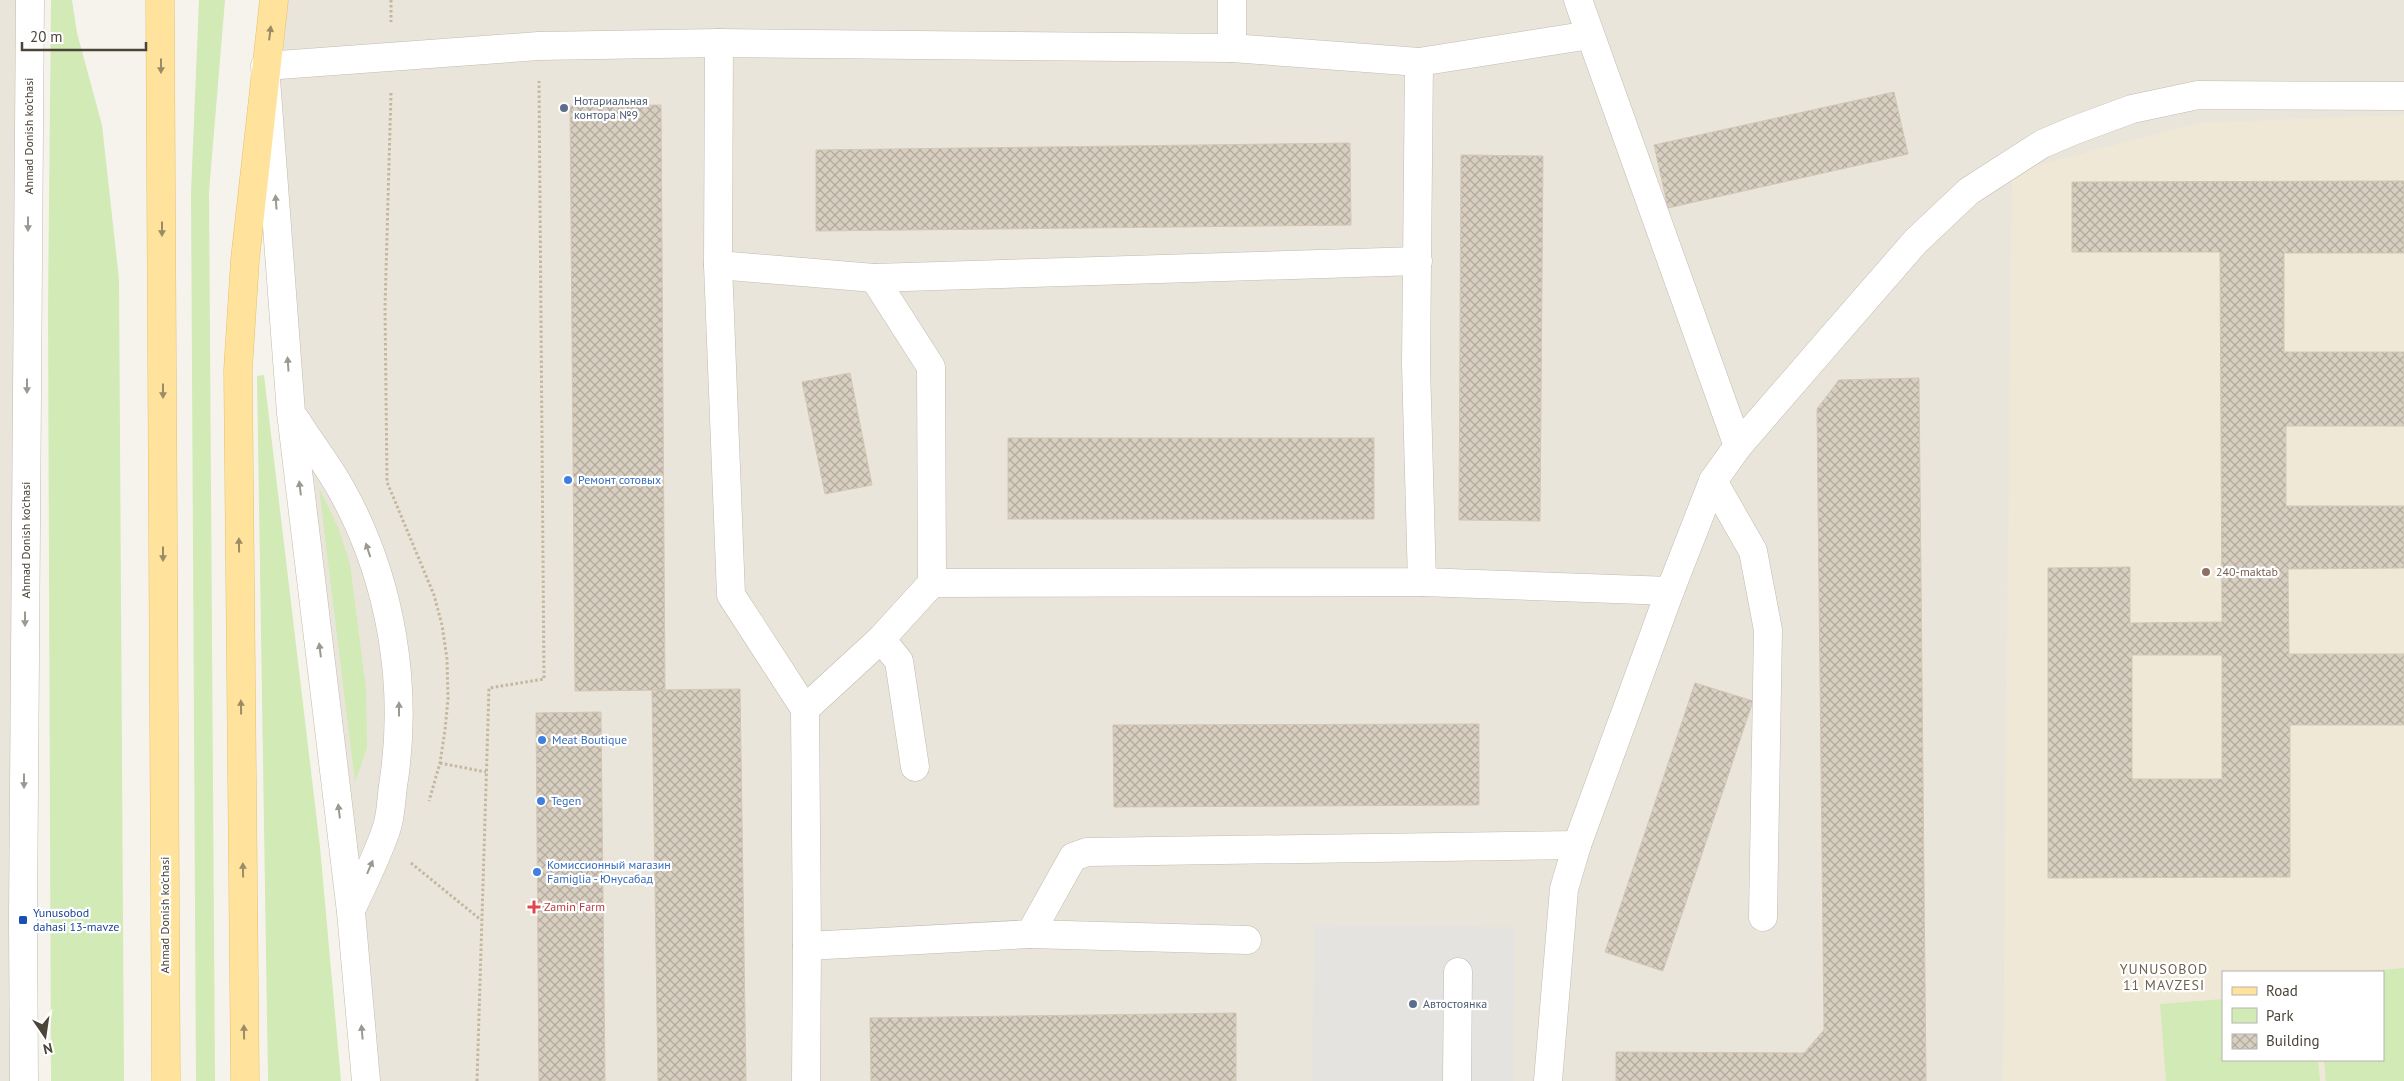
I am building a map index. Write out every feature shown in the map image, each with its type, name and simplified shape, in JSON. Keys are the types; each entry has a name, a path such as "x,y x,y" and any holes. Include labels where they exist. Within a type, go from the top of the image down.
{"main road":[{"name":"Ahmad Donish ko'chasi","path":"160,0 166,1081"},
{"path":"245,1081 238,370 245,260 265,66 274,0"}],"street":[{"name":"Ahmad Donish ko'chasi","path":"24,1081 23,920 30,0"},
{"path":"1232,0 1232,48"},
{"path":"1578,0 1738,446"},
{"path":"366,1081 351,912 291,413 265,66 539,46 719,43 1232,48 1419,62 1590,35"},
{"path":"719,43 718,265 732,595 805,710 806,1081"},
{"path":"1419,62 1416,365 1422,582"},
{"path":"1548,1081 1564,889 1576,845 1713,481 1738,446 1916,241 1942,215 1990,176 2042,144 2132,109 2198,95 2404,96"},
{"path":"718,265 874,278 1418,261"},
{"path":"805,710 881,639 932,584 931,367 874,278"},
{"path":"291,413 341,489 365,540 383,595 396,656 400,707 397,759 386,829 351,912"},
{"path":"1713,481 1753,551 1768,630 1763,918"},
{"path":"932,584 1422,582 1670,592"},
{"path":"881,639 899,661 914,767"},
{"path":"1030,934 1073,857 1087,852 1576,845"},
{"path":"807,946 1030,934 1246,940"},
{"path":"1457,1081 1458,972"}],"path":[{"path":"477,1081 489,688 544,679 539,46"},
{"path":"392,58 385,307 387,482 434,595 442,625 447,659 448,699 440,763 427,806"},
{"path":"440,763 486,772"},
{"path":"405,858 482,921"}],"shaded area":[{"path":"0,0 30,0 24,1081 0,1081"},
{"name":"YUNUSOBOD 11 MAVZESI","path":"274,0 2404,0 2404,1081 366,1081 291,413"},
{"name":"240-maktab","path":"2404,115 2404,1081 2003,1081 2012,172 2198,123"},
{"name":"Автостоянка","path":"1314,925 1515,927 1513,1081 1312,1081"}],"green space":[{"path":"51,0 72,0 77,33 102,125 119,279 124,1081 51,1081 48,309"},
{"path":"199,0 225,0 209,192 215,1081 196,1081 191,193"},
{"path":"264,375 320,847 341,1081 268,1081 257,376"},
{"path":"319,488 338,527 350,564 366,689 367,748 355,782"},
{"path":"2404,968 2404,1081 2326,1081 2324,1061 2384,1061 2384,971 2370,971"},
{"path":"2222,999 2222,1061 2318,1061 2320,1081 2166,1081 2160,1004"}],"building":[{"path":"1894,92 1908,154 1668,208 1654,145"},
{"path":"661,105 665,690 575,691 570,106"},
{"path":"1350,143 1351,225 816,231 816,150"},
{"path":"1461,155 1543,156 1540,521 1459,520"},
{"path":"2404,181 2404,253 2284,253 2284,352 2404,352 2404,426 2286,426 2286,506 2404,506 2404,568 2288,569 2289,654 2404,654 2404,725 2290,725 2290,877 2048,878 2048,568 2130,567 2130,623 2222,622 2220,252 2072,252 2072,182","holes":["2132,655 2222,655 2222,779 2132,779"]},
{"path":"850,373 872,485 825,494 802,382"},
{"path":"1919,378 1926,1081 1616,1081 1616,1052 1804,1053 1824,1030 1817,409 1839,380"},
{"path":"1008,438 1374,438 1374,519 1008,519"},
{"path":"1695,683 1753,701 1663,971 1605,952"},
{"path":"740,689 746,1081 658,1081 652,690"},
{"path":"601,712 605,1081 539,1081 536,713"},
{"path":"1479,724 1479,805 1114,807 1113,725"},
{"path":"1236,1013 1236,1081 871,1081 870,1018"}],"place":[{"name":"Нотариальная контора №9","path":"564,108"},
{"name":"Ремонт сотовых","path":"568,480"},
{"name":"240-maktab","path":"2206,572"},
{"name":"Meat Boutique","path":"542,740"},
{"name":"Tegen","path":"541,801"},
{"name":"Комиссионный магазин Famiglia - Юнусабад","path":"537,872"},
{"name":"Zamin Farm","path":"534,907"},
{"name":"Yunusobod dahasi 13-mavze","path":"23,920"},
{"name":"Автостоянка","path":"1413,1004"}],"district":[{"name":"YUNUSOBOD 11 MAVZESI","path":"2164,978"}]}
